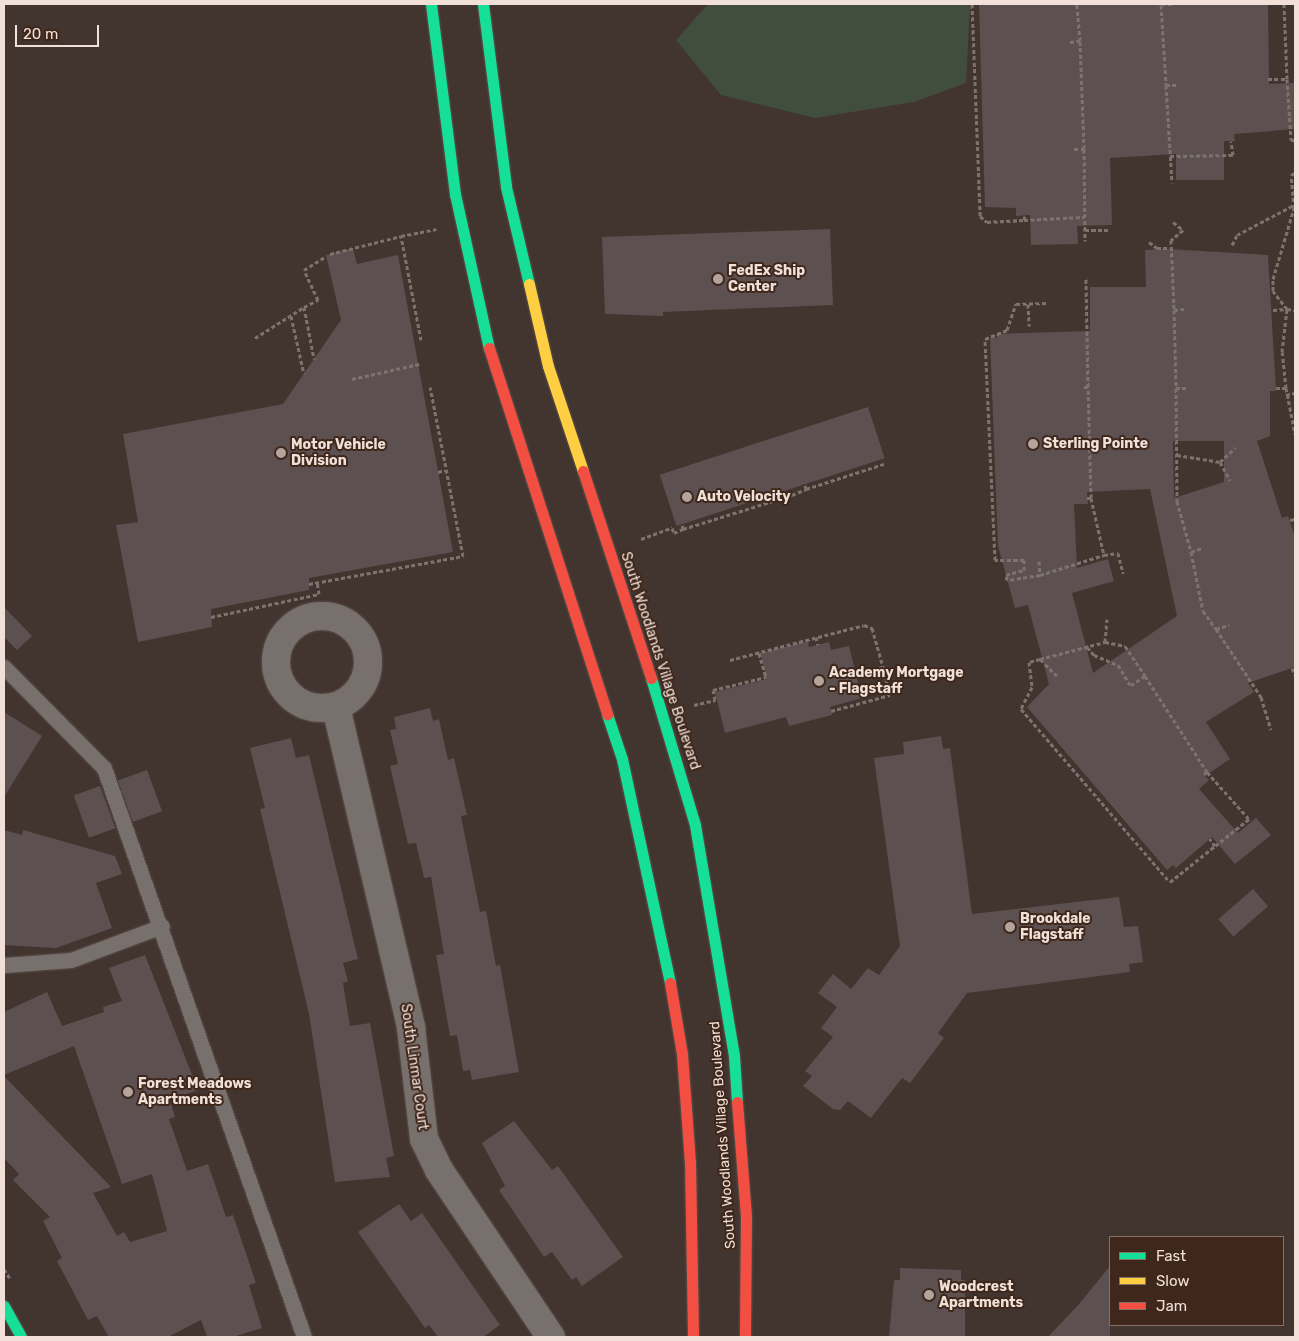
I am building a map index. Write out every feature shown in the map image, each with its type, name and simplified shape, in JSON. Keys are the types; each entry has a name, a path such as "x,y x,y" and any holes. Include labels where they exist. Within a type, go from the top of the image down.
{"street":[{"path":"431,4 453,177 488,344 622,759 649,868 682,1054 693,1240 693,1337"},
{"name":"South Woodlands Village Boulevard","path":"483,4 506,187 548,366 642,647 695,825 734,1056 746,1217 746,1337"},
{"name":"South Linmar Court","path":"336,707 411,1028 424,1139 439,1170 551,1337"},
{"path":"4,1306 21,1337"}],"lane":[{"path":"4,667 104,768 162,926 304,1337"},
{"path":"4,965 71,960 162,926"}],"path":[{"path":"972,4 980,216 987,222 1025,218 1084,217"},
{"path":"1077,4 1084,149 1085,241"},
{"path":"1172,183 1161,5 1173,4"},
{"path":"1284,4 1290,140 1295,140"},
{"path":"1070,42 1080,42"},
{"path":"1268,79 1287,79"},
{"path":"1166,85 1178,85"},
{"path":"1170,156 1233,155 1231,140"},
{"path":"1074,149 1084,149"},
{"path":"1295,173 1291,175 1294,205 1273,280 1273,292 1288,309 1282,352 1286,395 1295,434"},
{"path":"1232,245 1237,235 1294,205"},
{"path":"1173,222 1182,230 1171,240 1176,388 1177,501 1204,610 1261,697 1271,729"},
{"path":"330,254 439,228"},
{"path":"1085,230 1109,230"},
{"path":"401,236 422,340"},
{"path":"1149,242 1157,248 1171,248"},
{"path":"255,338 318,300 304,270 326,256"},
{"path":"1086,278 1089,498 1104,555"},
{"path":"1046,303 1016,304 1006,330 985,339 995,560 1024,560 1024,570 1006,575 1006,580 1040,575 1104,555 1118,553 1123,573"},
{"path":"1028,304 1029,326"},
{"path":"304,307 314,359"},
{"path":"1174,310 1184,309"},
{"path":"1273,310 1295,310"},
{"path":"292,316 304,374"},
{"path":"352,378 419,364"},
{"path":"309,584 463,556 430,387"},
{"path":"1176,388 1186,388"},
{"path":"1276,388 1286,388"},
{"path":"1286,395 1295,393"},
{"path":"1220,462 1235,448"},
{"path":"1177,455 1220,462"},
{"path":"1220,462 1230,480"},
{"path":"641,539 683,529 805,487 884,464"},
{"path":"438,472 445,470"},
{"path":"1290,520 1295,519"},
{"path":"682,524 683,529"},
{"path":"1190,552 1202,548"},
{"path":"1039,560 1040,575"},
{"path":"211,618 319,594 317,582"},
{"path":"1105,642 1106,619"},
{"path":"730,660 864,625 872,628 890,695 830,710"},
{"path":"1216,629 1228,625"},
{"path":"816,637 818,645"},
{"path":"1105,642 1125,646 1206,773 1249,819 1170,882 1021,709 1032,687 1029,662 1105,642"},
{"path":"1087,647 1094,655 1118,665 1130,685 1144,676"},
{"path":"694,706 715,700 713,690 766,677 759,653"},
{"path":"1040,659 1058,676"},
{"path":"856,674 883,667"},
{"path":"1292,668 1295,675"},
{"path":"1210,839 1215,846"}],"green space":[{"path":"708,4 970,4 966,83 914,102 815,118 721,95 676,40"}],"building":[{"path":"979,4 1268,4 1269,84 1295,83 1295,129 1234,134 1235,141 1224,141 1224,180 1176,180 1176,154 1110,158 1112,225 1077,226 1078,244 1031,245 1030,215 1016,216 1016,208 985,207"},
{"name":"FedEx Ship Center","path":"830,229 833,305 663,312 663,316 605,314 602,237"},
{"name":"Motor Vehicle Division","path":"353,248 357,264 398,255 453,552 309,578 309,590 211,609 212,627 138,642 116,525 138,522 123,434 283,404 341,320 326,255"},
{"path":"1168,249 1268,255 1276,391 1270,391 1270,436 1257,441 1282,518 1288,516 1295,537 1295,667 1248,683 1254,692 1206,722 1230,759 1205,776 1209,780 1199,789 1238,833 1256,818 1271,835 1235,864 1212,837 1176,868 1173,865 1167,870 1027,707 1049,684 1028,605 1015,608 998,546 990,338 997,338 996,334 1090,331 1090,287 1146,287 1145,250","holes":["1173,441 1224,441 1224,482 1174,498","1150,489 1177,616 1093,673 1072,593 1114,581 1108,559 1077,568 1074,504 1088,504 1087,492"]},
{"path":"868,407 885,458 676,526 660,475"},
{"path":"4,607 32,636 17,650 4,637"},
{"path":"808,641 809,647 829,642 831,650 849,646 862,698 830,707 832,715 789,726 786,717 725,733 715,692 767,679 760,653"},
{"path":"430,708 433,721 439,719 448,760 454,758 467,815 461,816 480,912 486,911 496,966 500,965 519,1072 472,1080 470,1070 463,1071 457,1035 450,1036 436,955 444,954 431,877 424,878 416,843 408,844 390,766 398,764 390,730 396,729 394,717"},
{"path":"4,712 42,736 4,797"},
{"name":"Brookdale Flagstaff","path":"941,736 943,749 950,748 972,914 1119,897 1124,927 1138,926 1143,962 1129,964 1130,972 967,993 938,1033 944,1038 910,1083 902,1078 871,1118 848,1101 840,1110 833,1109 803,1086 812,1076 805,1071 833,1037 821,1028 837,1007 818,993 833,974 851,989 868,968 879,975 900,946 874,758 904,754 903,742"},
{"path":"291,738 296,758 309,755 358,959 343,963 348,981 343,983 350,1026 370,1023 394,1156 386,1158 390,1177 335,1182 309,1014 260,809 265,808 250,748"},
{"path":"147,770 162,811 133,822 118,781"},
{"path":"100,786 115,828 89,838 74,796"},
{"path":"4,830 22,835 23,830 115,856 122,874 96,883 112,928 56,948 4,945"},
{"path":"1253,889 1268,906 1233,937 1218,919"},
{"path":"145,955 198,1090 170,1100 175,1117 169,1119 187,1171 208,1164 226,1217 233,1215 256,1283 249,1285 262,1328 233,1337 207,1337 201,1320 168,1337 109,1337 97,1316 88,1320 57,1261 62,1258 43,1221 50,1217 13,1180 19,1174 4,1158 4,1076 111,1187 93,1193 117,1236 124,1232 130,1242 167,1231 152,1174 122,1184 74,1046 4,1075 4,1012 47,992 62,1026 104,1012 103,1007 122,1001 109,968"},
{"path":"514,1121 552,1170 558,1166 623,1257 582,1286 576,1277 572,1280 552,1252 544,1257 499,1190 505,1186 482,1143"},
{"path":"399,1204 411,1221 422,1213 500,1325 483,1337 438,1337 429,1325 425,1328 358,1232"},
{"name":"Woodcrest Apartments","path":"1109,1267 1110,1337 1048,1337 1080,1303"},
{"name":"Woodcrest Apartments","path":"900,1268 961,1270 961,1280 965,1280 965,1337 889,1337 894,1280 900,1280"}],"traffic: fast":[{"path":"431,4 455,194 489,348"},
{"path":"483,4 506,187 529,284"},
{"path":"651,678 695,825 734,1056 737,1102"},
{"path":"607,714 622,759 670,983"},
{"path":"4,1306 21,1337"}],"traffic: slow":[{"path":"529,284 548,366 583,471"}],"traffic: jam":[{"path":"489,348 607,714"},
{"path":"583,471 651,678"},
{"path":"670,983 682,1054 690,1162 693,1337"},
{"path":"737,1102 746,1217 745,1337"}],"place":[{"name":"FedEx Ship Center","path":"718,279"},
{"name":"Sterling Pointe","path":"1033,444"},
{"name":"Motor Vehicle Division","path":"281,453"},
{"name":"Auto Velocity","path":"687,497"},
{"name":"Academy Mortgage - Flagstaff","path":"819,681"},
{"name":"Brookdale Flagstaff","path":"1010,927"},
{"name":"Forest Meadows Apartments","path":"128,1092"},
{"name":"Woodcrest Apartments","path":"929,1295"}]}
